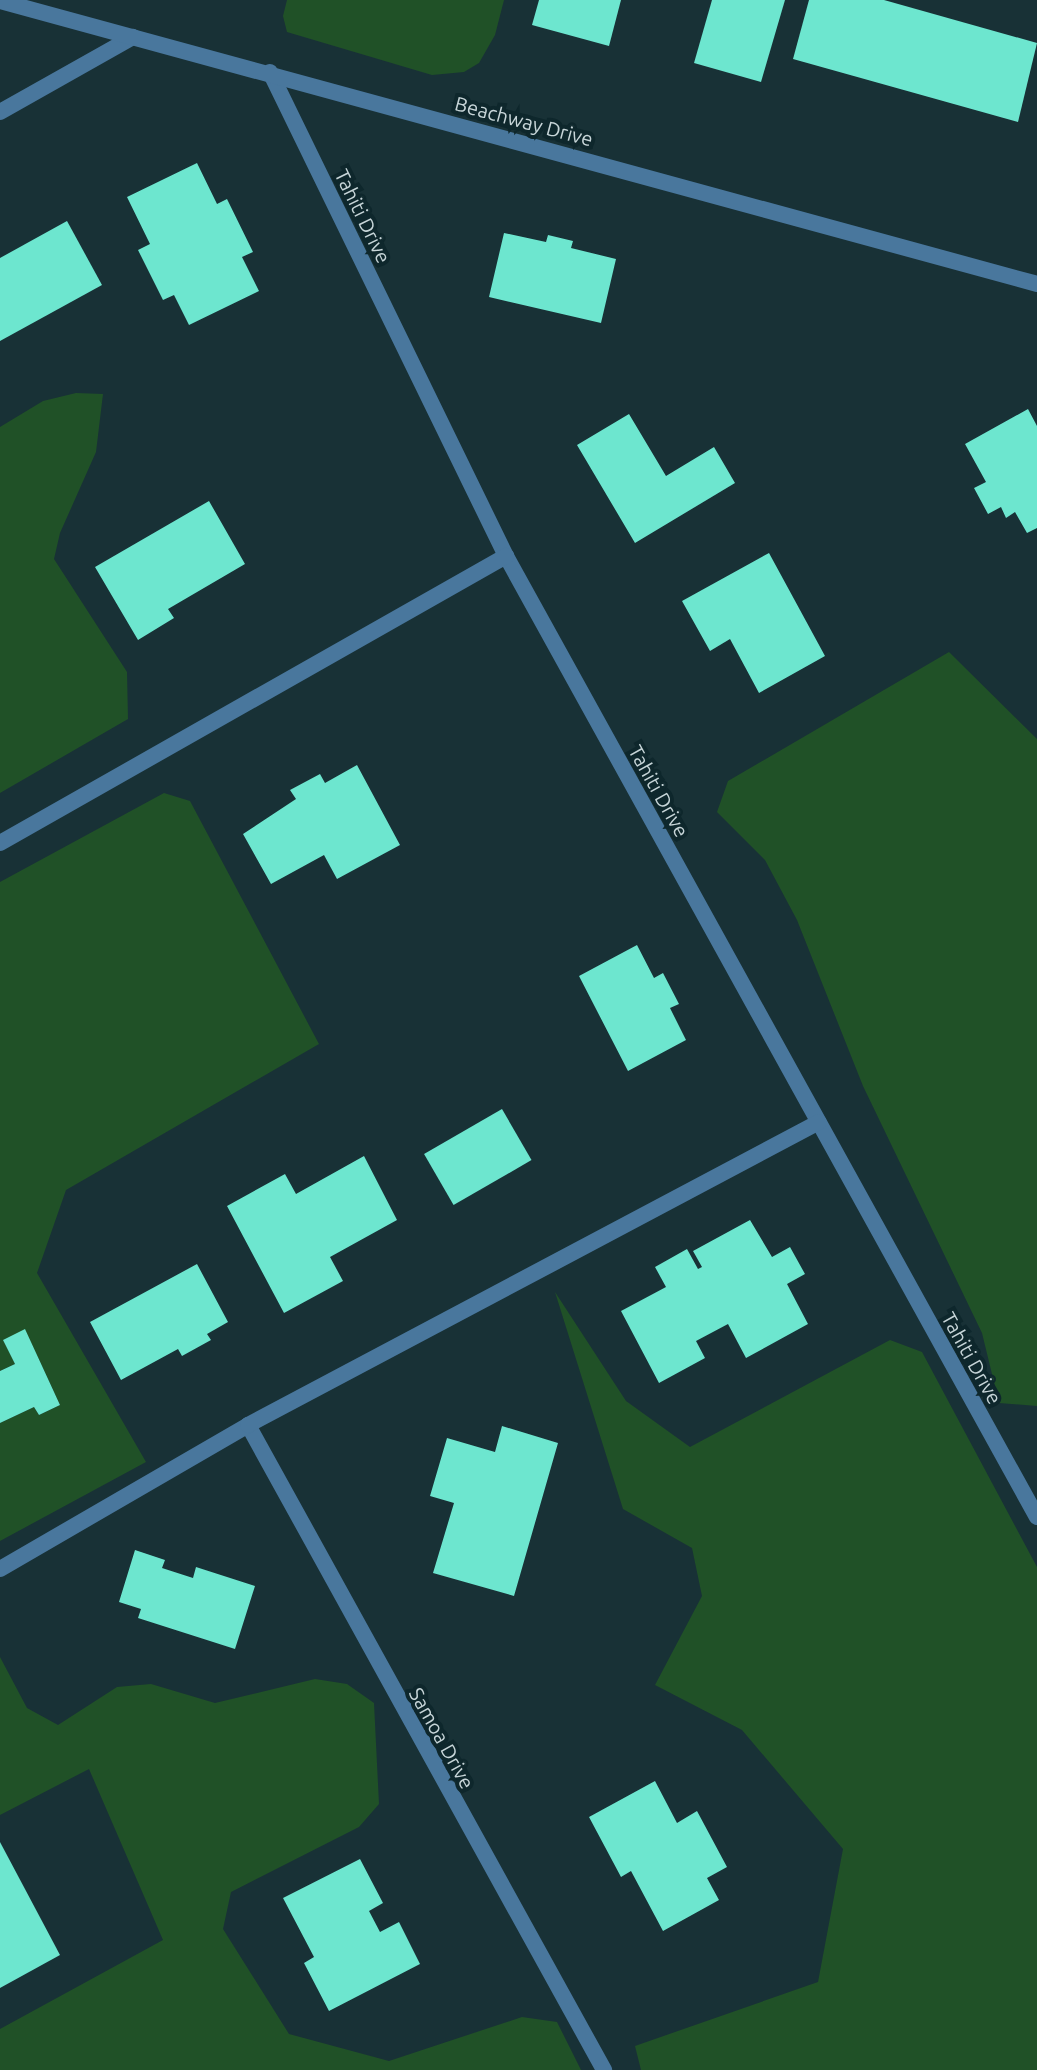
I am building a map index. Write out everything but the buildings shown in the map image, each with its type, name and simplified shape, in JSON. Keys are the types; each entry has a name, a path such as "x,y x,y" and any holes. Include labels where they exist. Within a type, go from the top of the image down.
{"street":[{"name":"Beachway Drive","path":"0,1 270,72 1037,284"},
{"path":"0,112 133,37"},
{"name":"Tahiti Drive","path":"270,72 506,556 1037,1517"},
{"path":"0,843 506,556"},
{"path":"0,1569 248,1425 819,1122"},
{"name":"Samoa Drive","path":"248,1425 604,2070"}],"green space":[{"path":"287,0 504,0 495,35 479,63 464,72 432,75 287,32 283,16"},
{"path":"76,393 103,394 96,452 60,533 54,559 127,672 128,719 0,793 0,427 43,401"},
{"path":"949,652 1037,739 1037,1406 999,1403 982,1333 863,1086 797,920 765,860 717,812 728,781"},
{"path":"164,793 190,801 319,1044 66,1190 37,1273 146,1462 0,1541 0,1423 34,1407 39,1415 60,1405 25,1330 4,1340 15,1364 0,1371 0,882"},
{"path":"555,1292 626,1401 690,1447 890,1340 922,1352 1037,1567 1037,2070 641,2070 635,2046 818,1982 843,1849 742,1730 655,1685 702,1596 692,1548 623,1509"},
{"path":"0,1657 27,1708 58,1725 117,1687 151,1684 215,1703 315,1679 347,1684 374,1703 379,1804 359,1827 231,1892 223,1929 289,2034 389,2061 522,2017 557,2022 581,2070 0,2070 0,2029 163,1940 89,1769 0,1815"}]}
